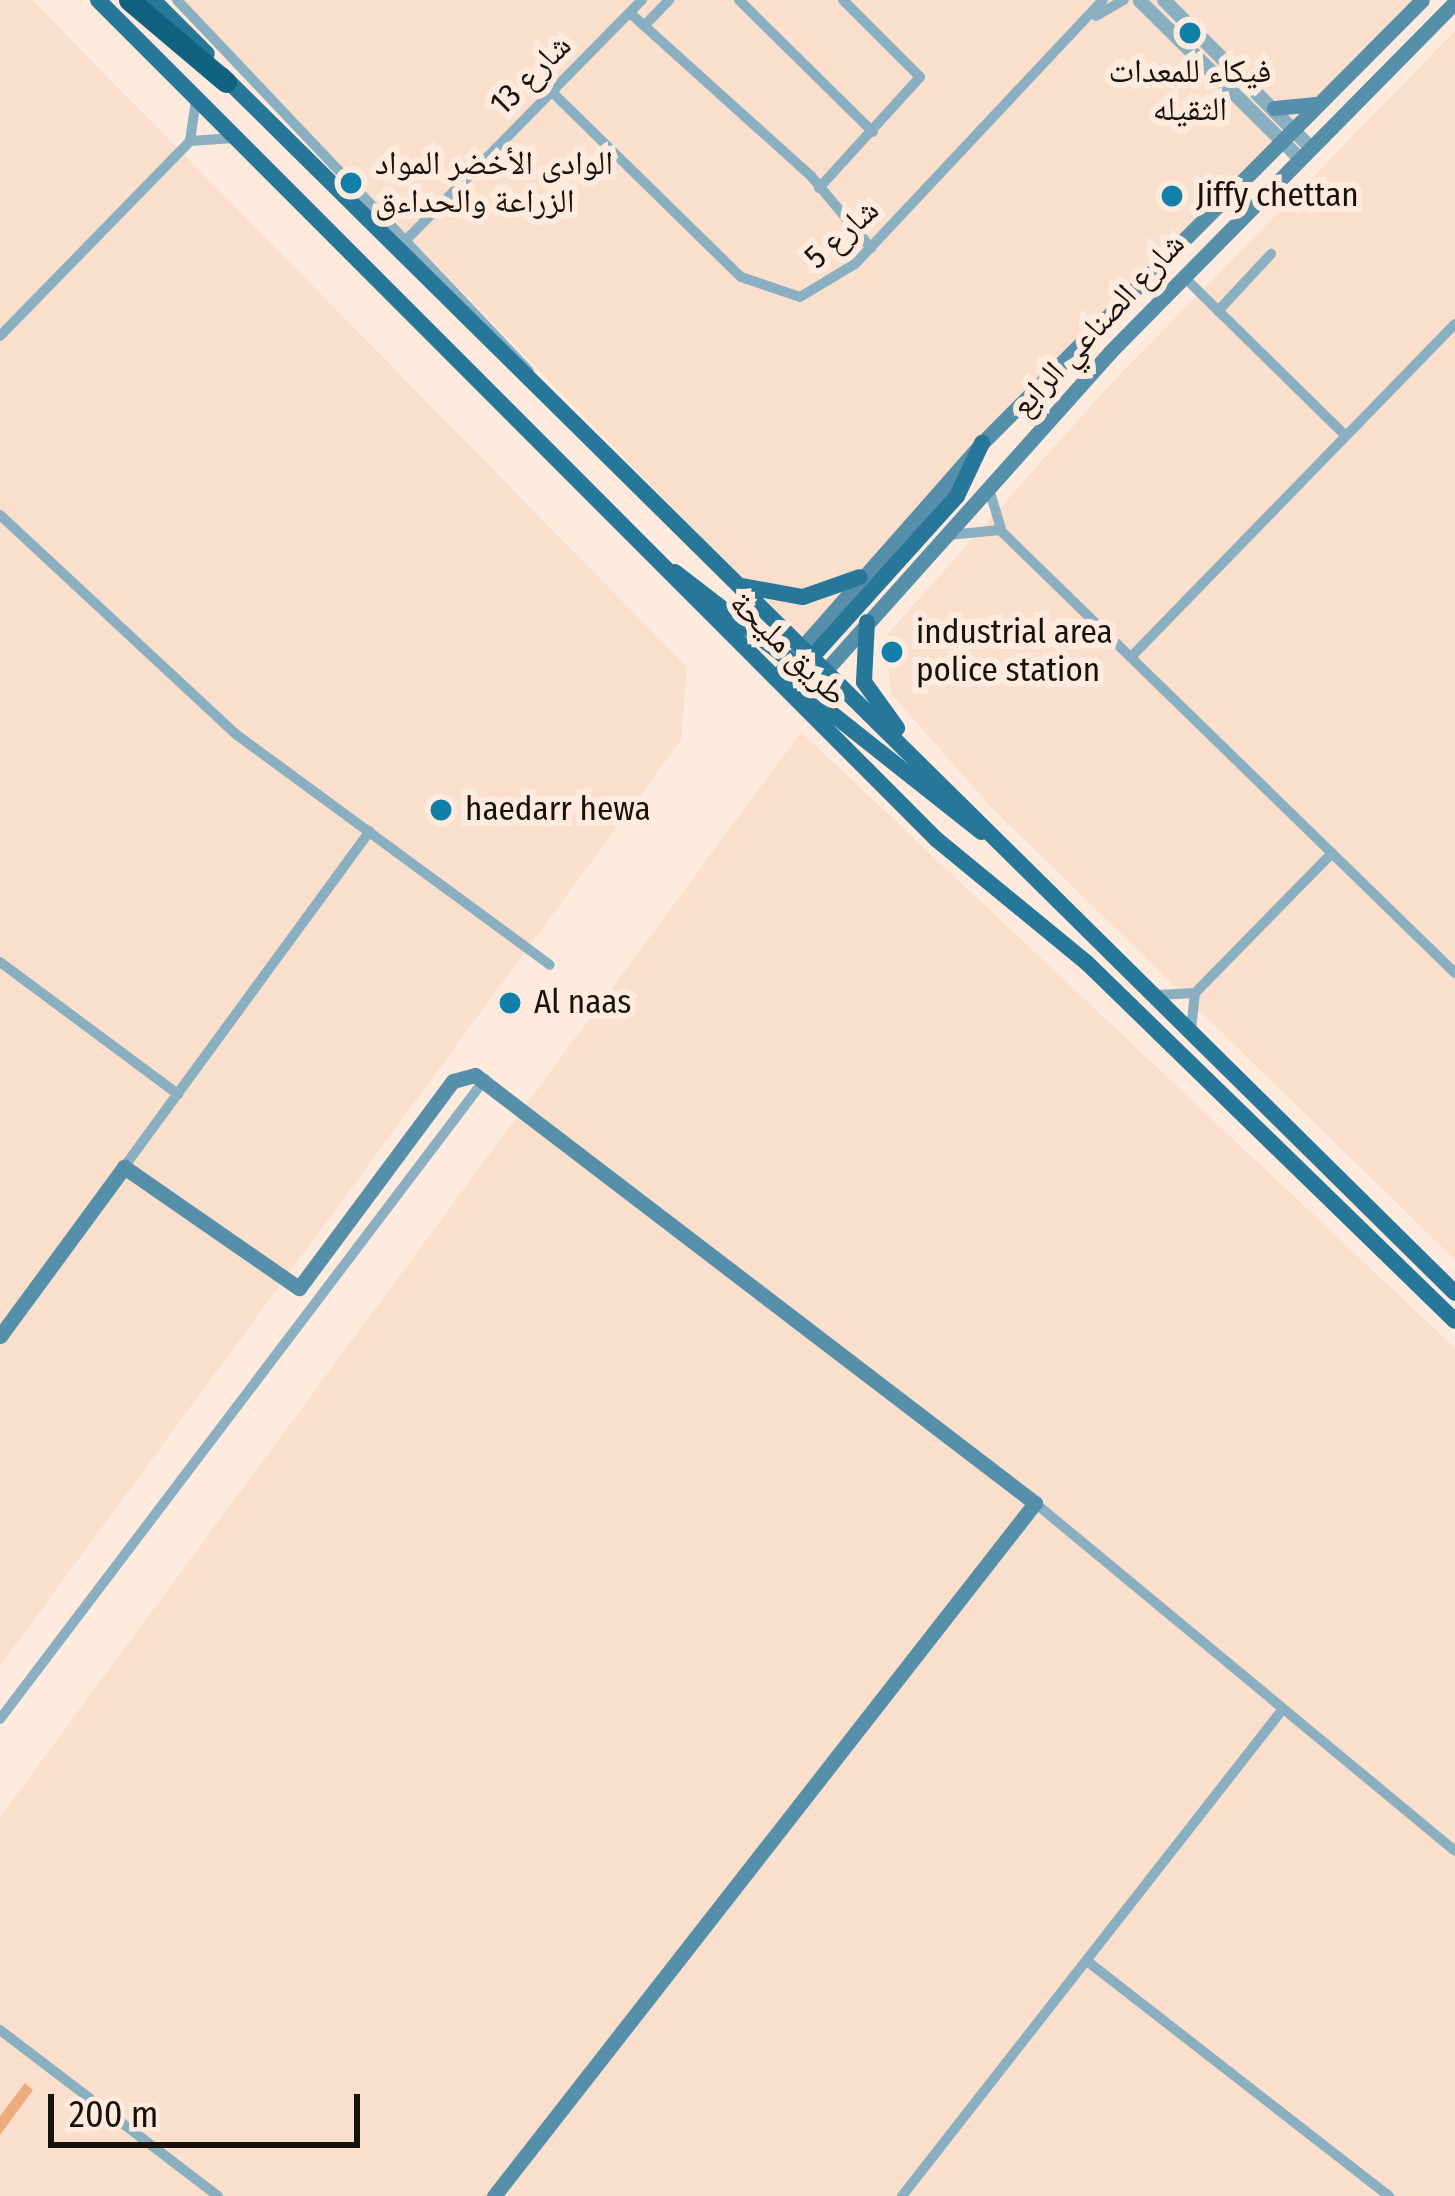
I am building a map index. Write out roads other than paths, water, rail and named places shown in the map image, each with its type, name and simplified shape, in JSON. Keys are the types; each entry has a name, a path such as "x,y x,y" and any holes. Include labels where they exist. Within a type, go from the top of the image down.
{"highway":[{"path":"129,0 226,82"}],"main road":[{"name":"طريق مليحة","path":"98,0 664,567 797,675 914,759 1455,1293"},
{"name":"طريق مليحة","path":"152,0 226,82 734,582 797,675 1455,1321"},
{"name":"شارع الصناعي الرابع","path":"797,675 860,577 982,443 1423,0"},
{"name":"شارع الصناعي الرابع","path":"797,675 867,622 1183,276 1449,16 1455,2"},
{"path":"1274,108 1324,100"},
{"path":"982,443 957,496 797,675 941,810 993,838"},
{"path":"734,582 802,597 860,577"},
{"path":"867,622 864,682 914,759"},
{"path":"0,1336 124,1167 297,1288 453,1081 484,1079 1035,1503 494,2196"}],"street":[{"path":"176,0 503,334 534,385"},
{"name":"شارع 13","path":"407,238 643,0"},
{"path":"645,25 669,0"},
{"path":"740,0 873,132"},
{"path":"819,188 920,77 843,0"},
{"name":"شارع 5","path":"552,92 762,291 825,291 1093,18 1103,0"},
{"path":"1125,0 1141,0 1305,154"},
{"name":"شارع 5","path":"1093,18 1125,0"},
{"path":"1164,0 1274,108 1289,136"},
{"path":"630,13 819,188 871,248"},
{"path":"0,337 190,141 195,94"},
{"path":"190,141 240,139"},
{"path":"1218,310 1271,254"},
{"path":"1183,276 1346,436"},
{"path":"1131,657 1455,324"},
{"path":"989,489 1002,532 1455,973"},
{"path":"0,515 187,693 550,965"},
{"path":"948,535 975,525 1002,532"},
{"path":"124,1167 370,831"},
{"path":"1191,1030 1195,994 1332,853"},
{"path":"0,962 178,1094"},
{"path":"1154,994 1195,994"},
{"path":"0,1719 484,1079"},
{"path":"1035,1503 1280,1714 1455,1851"},
{"path":"902,2196 1280,1714"},
{"path":"1087,1961 1389,2196"},
{"path":"0,2030 218,2196"}],"place":[{"name":"فيكاء للمعدات الثقيله","path":"1190,33"},
{"name":"الوادى الأخضر المواد الزراعة والحداءق","path":"351,183"},
{"name":"Jiffy chettan","path":"1172,196"},
{"name":"industrial area police station","path":"892,652"},
{"name":"haedarr hewa","path":"441,810"},
{"name":"Al naas","path":"510,1003"}]}
